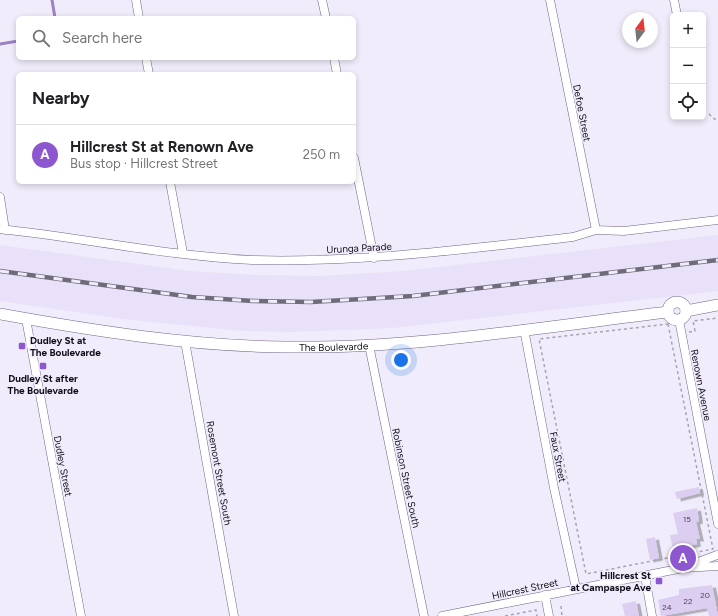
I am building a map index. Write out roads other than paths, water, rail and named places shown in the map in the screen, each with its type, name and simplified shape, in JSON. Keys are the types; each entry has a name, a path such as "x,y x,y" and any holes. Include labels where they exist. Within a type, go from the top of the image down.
{"street":[{"path":"136,0 139,16"},
{"path":"322,0 326,16"},
{"name":"Defoe Street","path":"550,0 596,230"},
{"path":"674,0 676,12"},
{"path":"146,60 149,72"},
{"path":"334,60 337,72"},
{"path":"356,168 374,258"},
{"path":"170,184 183,253"},
{"path":"0,197 3,229"},
{"name":"Urunga Parade","path":"3,229 160,252 250,260 307,261 374,258 573,237 596,230 624,230 718,220"},
{"path":"676,302 684,306 686,311 683,318 679,320 671,317 668,312 670,307 676,302"},
{"path":"686,311 718,305"},
{"name":"The Boulevarde","path":"0,314 185,341 286,347 369,344 524,329 668,312"},
{"name":"Dudley Street","path":"26,319 81,616"},
{"name":"Renown Avenue","path":"679,320 718,524"},
{"name":"Faux Street","path":"524,329 554,488 576,588"},
{"name":"Rosemont Street South","path":"185,341 235,613"},
{"name":"Robinson Street South","path":"369,344 424,616"},
{"path":"717,554 718,565"},
{"name":"Hillcrest Street","path":"683,568 717,554"},
{"name":"Hillcrest Street","path":"442,616 576,588 683,568 718,565"},
{"path":"645,576 652,616"},
{"path":"545,595 549,616"}],"waterway":[{"path":"52,0 55,16"},
{"path":"0,44 16,41"}],"railway":[{"path":"0,271 192,297 253,301 311,302 413,296 718,260"}],"place":[{"name":"Dudley St at The Boulevarde","path":"22,346"},
{"name":"Dudley St after The Boulevarde","path":"43,366"},
{"name":"Hillcrest St at Renown Ave","path":"683,558"},
{"name":"Hillcrest St at Campaspe Ave","path":"659,581"}]}
